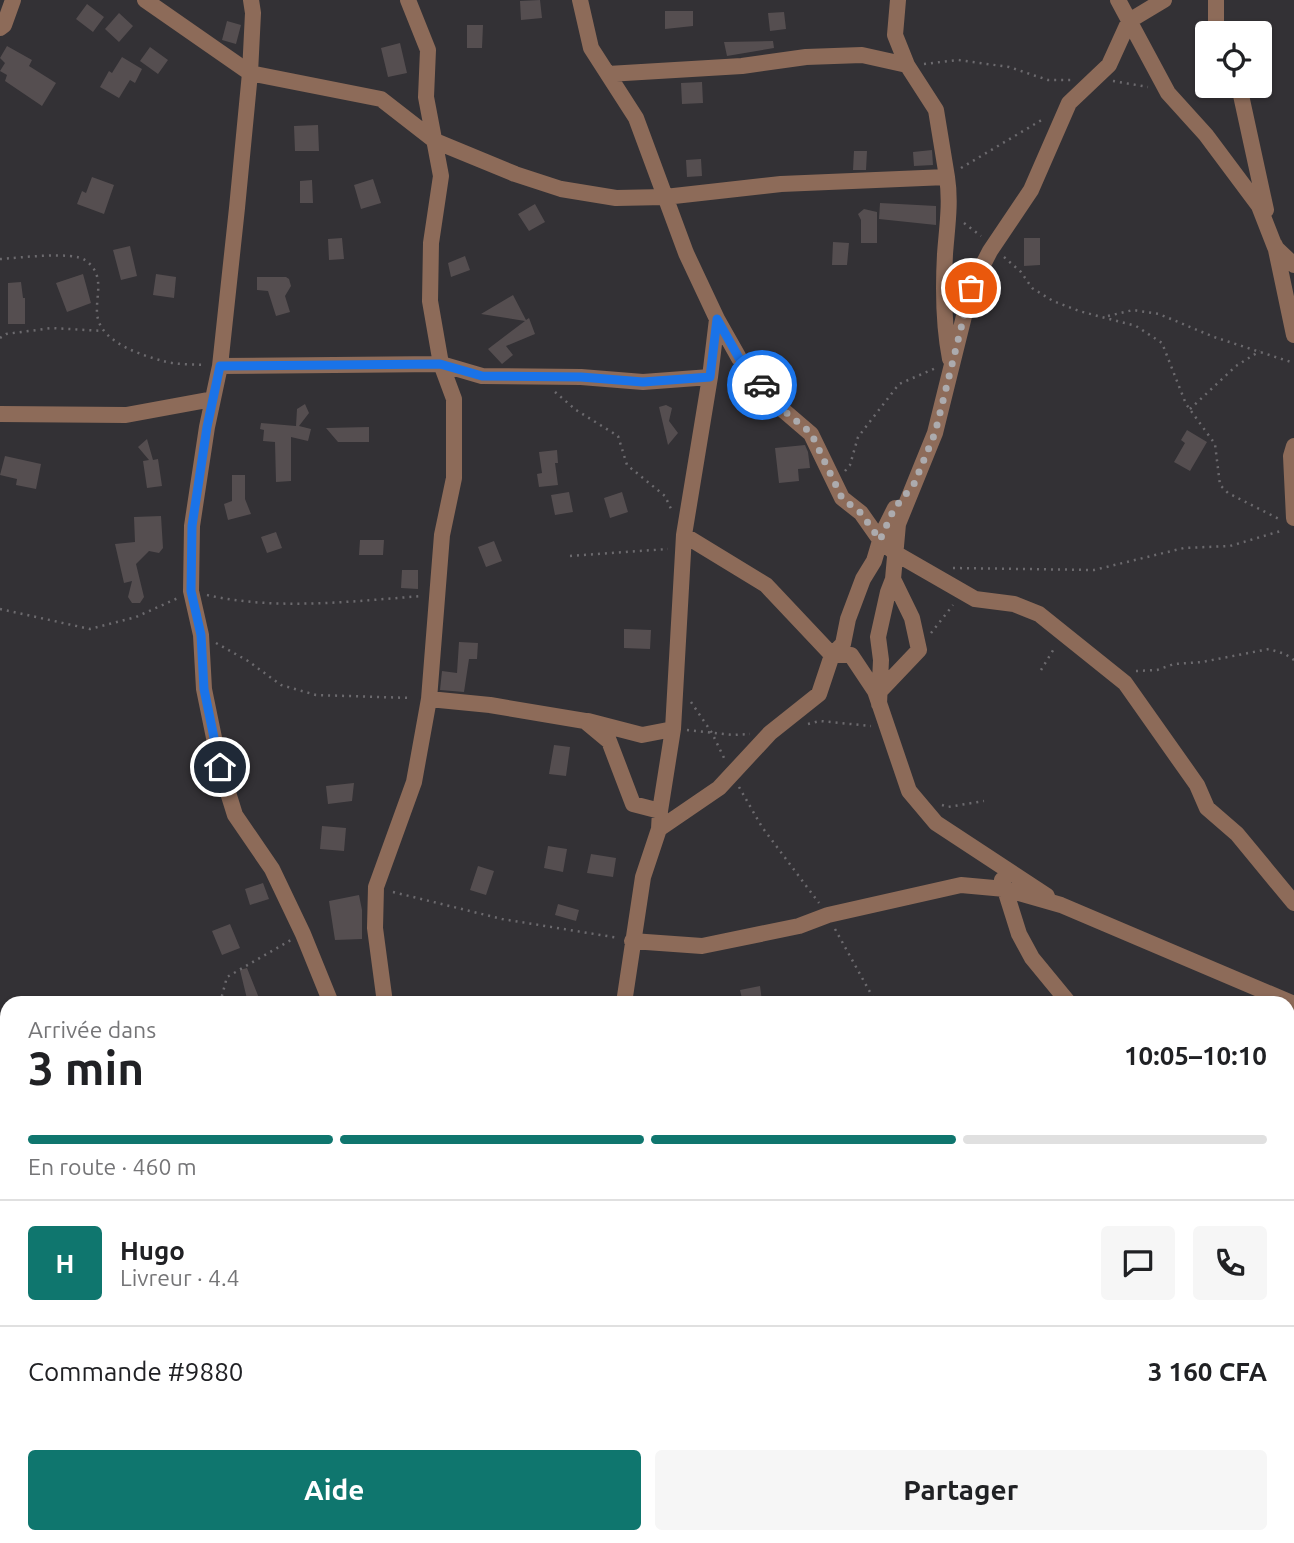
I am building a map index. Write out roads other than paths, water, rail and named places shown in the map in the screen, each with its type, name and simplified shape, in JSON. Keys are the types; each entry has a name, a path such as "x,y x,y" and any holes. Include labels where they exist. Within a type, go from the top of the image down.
{"street":[{"path":"0,28 13,0"},
{"path":"145,0 250,73 381,99 435,141 515,174 561,189 616,198 665,197 781,184 947,177"},
{"path":"251,0 253,13 250,73 220,366 192,526 191,591 201,635 204,689 220,767 235,815 272,869 303,934 326,996"},
{"path":"384,996 375,928 376,887 414,782 429,699 442,535 454,478 454,399 440,364 430,301 431,243 441,176 426,97 428,50 408,0"},
{"path":"580,0 591,48 636,118 686,253 717,319 739,358 783,410 811,433 842,498 861,513 880,540 895,553 975,599 1014,604 1039,614 1125,683 1197,785 1207,808 1237,834 1294,903"},
{"path":"898,0 895,35 907,65 936,110 951,199 945,250 943,315 950,361"},
{"path":"1118,0 1168,93 1206,135 1259,206 1275,247 1294,265"},
{"path":"880,698 881,660 878,637 893,579 898,524 935,433 950,361 971,288 994,246 1031,190 1069,103 1110,65 1129,21 1164,0"},
{"path":"1216,0 1216,21"},
{"path":"608,74 742,66 806,57 862,55 907,65"},
{"path":"1242,98 1294,335"},
{"path":"625,996 643,877 659,829 673,729 683,542 717,319"},
{"path":"220,366 440,364 482,376 581,377 643,382 710,377"},
{"path":"0,414 125,415 213,399"},
{"path":"1289,520 1291,456 1294,446"},
{"path":"659,829 719,788 770,733 819,694 832,655 843,644 863,579 874,561 894,509 914,484"},
{"path":"683,542 766,585 832,655 851,655 880,698 909,791 936,823 1061,905"},
{"path":"880,698 919,650 912,618 893,579"},
{"path":"429,699 490,705 642,734 673,729"},
{"path":"585,721 609,741 633,804 660,811"},
{"path":"974,846 1000,874 1019,934 1032,958 1063,996"},
{"path":"632,941 702,946 799,926 828,915 961,885 1005,888 1061,905 1275,996"}]}
